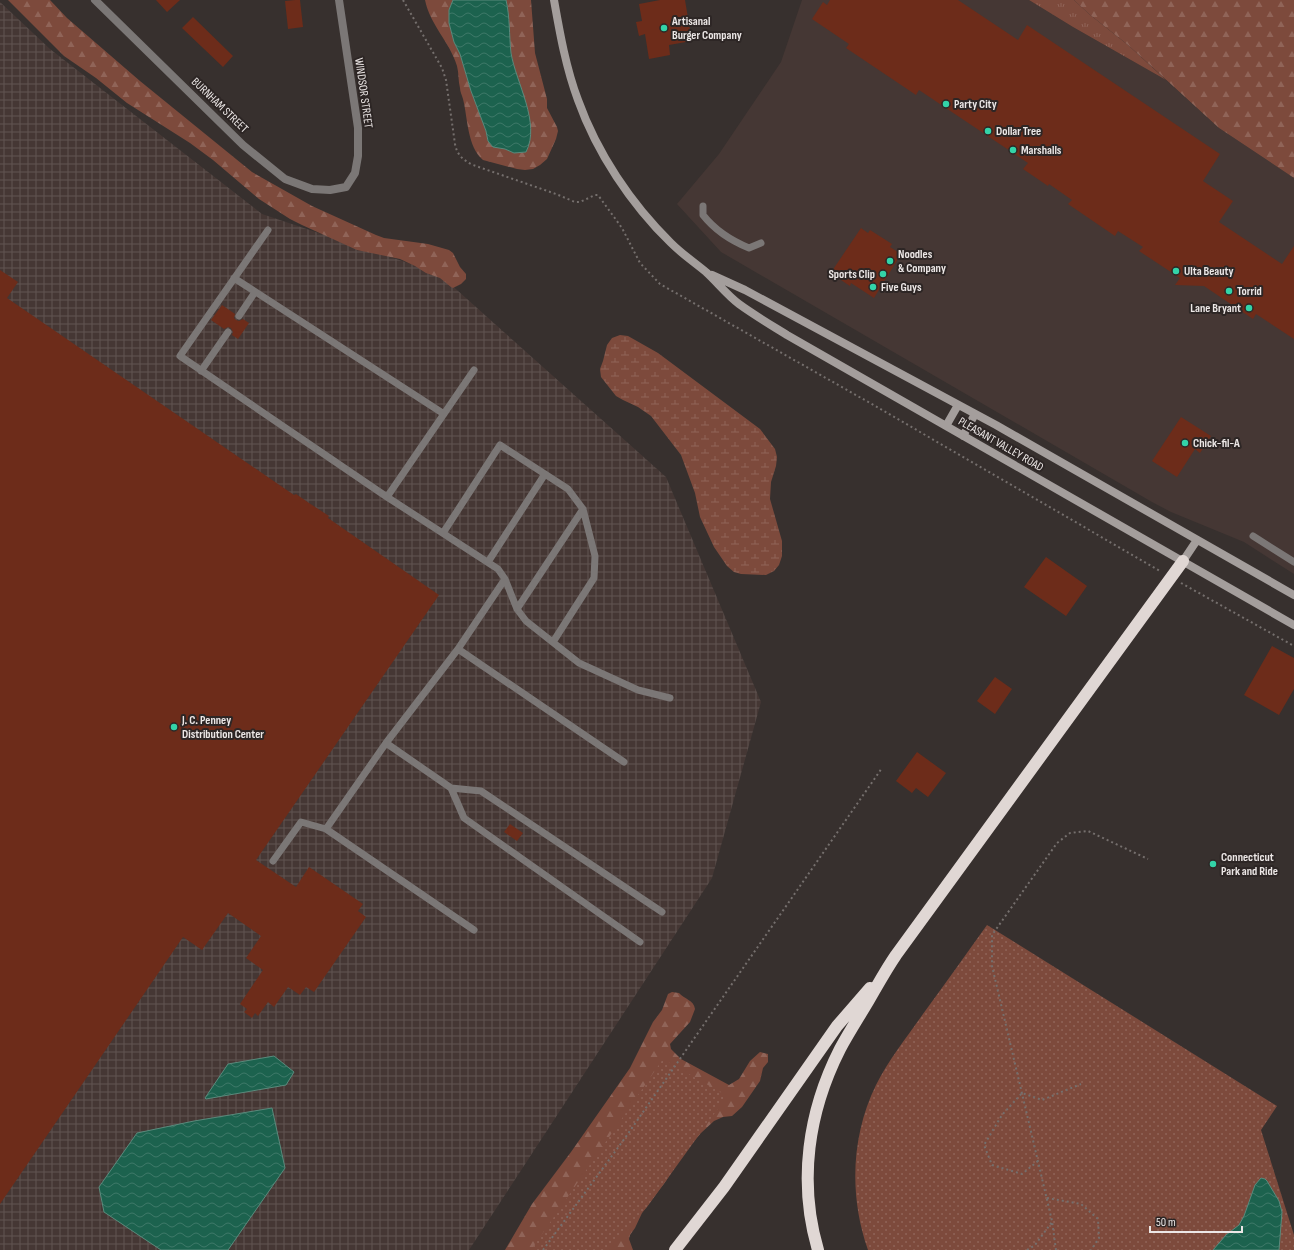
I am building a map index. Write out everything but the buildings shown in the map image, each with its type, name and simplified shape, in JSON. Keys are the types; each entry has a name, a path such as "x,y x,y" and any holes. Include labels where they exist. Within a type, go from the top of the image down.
{"highway":[{"path":"818,1250 812,1222 808,1183 809,1147 814,1119 823,1088 840,1050 884,973 943,889 1183,562"},
{"path":"675,1250 724,1187 837,1026 884,973"}],"main road":[{"name":"PLEASANT VALLEY ROAD","path":"554,0 562,45 570,77 584,116 600,149 621,182 650,221 673,245 738,303 786,335 1294,625"},
{"name":"PLEASANT VALLEY ROAD","path":"705,272 751,294 975,414 1294,594"},
{"path":"946,426 958,405"},
{"path":"963,436 975,414"},
{"path":"1183,562 1197,540"}],"street":[{"name":"BURNHAM STREET","path":"95,0 243,145 285,179 312,188 330,190 346,187"},
{"name":"WINDSOR STREET","path":"339,0 358,128 358,156 355,173 346,187"}],"lane":[{"path":"703,206 703,215 708,222 740,245 748,248 761,243"},
{"path":"268,230 180,356 387,497 498,569 505,579 517,609 526,621 579,663 638,690 670,698"},
{"path":"234,278 444,414"},
{"path":"239,316 255,292"},
{"path":"202,370 228,332"},
{"path":"387,497 474,370"},
{"path":"443,533 500,445 568,489 584,509 595,556 594,578 553,642"},
{"path":"488,562 545,474"},
{"path":"517,609 584,509"},
{"path":"1253,536 1294,562"},
{"path":"326,829 386,743 458,649 505,579"},
{"path":"458,649 624,762"},
{"path":"386,743 451,788 481,791 662,912"},
{"path":"451,788 464,818 640,942"},
{"path":"273,861 301,822 326,829 474,930"}],"path":[{"path":"403,0 442,68 446,80 455,144 458,153 464,160 473,165 575,202 580,202 598,195 622,228 640,263 660,284 1138,558"},
{"path":"1200,594 1294,646"},
{"path":"543,1250 630,1132 882,768"},
{"path":"1056,1250 1047,1198 992,966 992,935 1057,843 1070,833 1088,831 1148,859"},
{"path":"1022,1093 1042,1100 1081,1084"},
{"path":"1022,1093 1002,1115 984,1145 992,1165 1022,1174 1038,1162"},
{"path":"1047,1198 1082,1204 1098,1219 1100,1238 1091,1250"},
{"path":"1027,1250 1035,1244 1052,1221"}],"shaded area":[{"path":"802,0 1029,0 1166,80 1219,128 1294,178 1294,574 1244,542 1171,512 1152,502 721,252 677,204 719,154 781,62"},
{"path":"0,2 50,49 262,214 438,273 666,477 761,702 712,878 469,1250 0,1250"}],"green space":[{"path":"8,0 50,0 67,18 140,81 252,172 312,206 376,235 384,238 428,244 449,250 453,253 460,267 466,274 466,279 461,284 453,288 440,278 426,273 400,259 357,250 290,219 259,199 213,160 190,143 127,103 96,78 64,56"},
{"path":"425,0 453,0 449,10 449,23 454,42 460,54 471,91 486,131 488,141 493,147 505,149 514,153 526,152 530,126 525,102 511,53 509,19 506,0 531,0 535,53 547,99 547,108 558,131 547,159 540,165 533,169 517,169 483,160 478,154 469,132 454,57 435,26"},
{"path":"1029,0 1074,0 1128,45 1166,80 1073,27"},
{"path":"1074,0 1294,0 1294,178 1219,128 1128,45"},
{"path":"620,335 628,336 658,353 760,429 775,449 777,457 771,482 770,499 782,541 782,556 779,565 774,571 766,575 741,574 734,572 727,566 714,547 700,517 695,493 681,455 651,416 638,407 616,396 601,377 600,369 607,345 612,338"},
{"path":"987,925 1277,1106 1261,1130 1294,1235 1294,1250 868,1250 858,1209 856,1166 857,1145 868,1105 881,1075 892,1057"},
{"path":"672,992 679,993 693,1004 695,1009 690,1022 670,1044 671,1049 681,1059 729,1085 739,1079 750,1061 760,1052 768,1054 768,1062 763,1068 760,1081 742,1107 732,1116 723,1117 714,1121 701,1133 683,1154 666,1181 642,1213 630,1235 629,1239 633,1250 505,1250 532,1204 571,1152 630,1068 653,1022 662,1010 668,994"},
{"path":"663,1059 727,1096 647,1207 608,1250 531,1250"}],"water":[{"path":"453,0 506,0 509,19 511,53 526,103 531,129 530,141 526,152 514,153 505,149 493,147 488,141 486,131 471,91 460,54 454,42 449,23 449,10"},
{"path":"274,1056 294,1072 286,1085 205,1098 228,1064"},
{"path":"272,1108 285,1168 228,1250 161,1250 104,1212 99,1187 137,1133 194,1121"},
{"path":"1261,1178 1267,1181 1279,1201 1282,1212 1279,1250 1213,1250 1226,1235 1239,1225 1244,1216 1255,1185"}],"place":[{"name":"Artisanal Burger Company","path":"664,28"},
{"name":"Party City","path":"946,104"},
{"name":"Dollar Tree","path":"988,131"},
{"name":"Marshalls","path":"1013,150"},
{"name":"Noodles & Company","path":"890,261"},
{"name":"Ulta Beauty","path":"1176,271"},
{"name":"Sports Clip","path":"883,274"},
{"name":"Five Guys","path":"873,287"},
{"name":"Torrid","path":"1229,291"},
{"name":"Lane Bryant","path":"1249,308"},
{"name":"Chick-fil-A","path":"1185,443"},
{"name":"J. C. Penney Distribution Center","path":"174,727"},
{"name":"Connecticut Park and Ride","path":"1213,864"}]}
